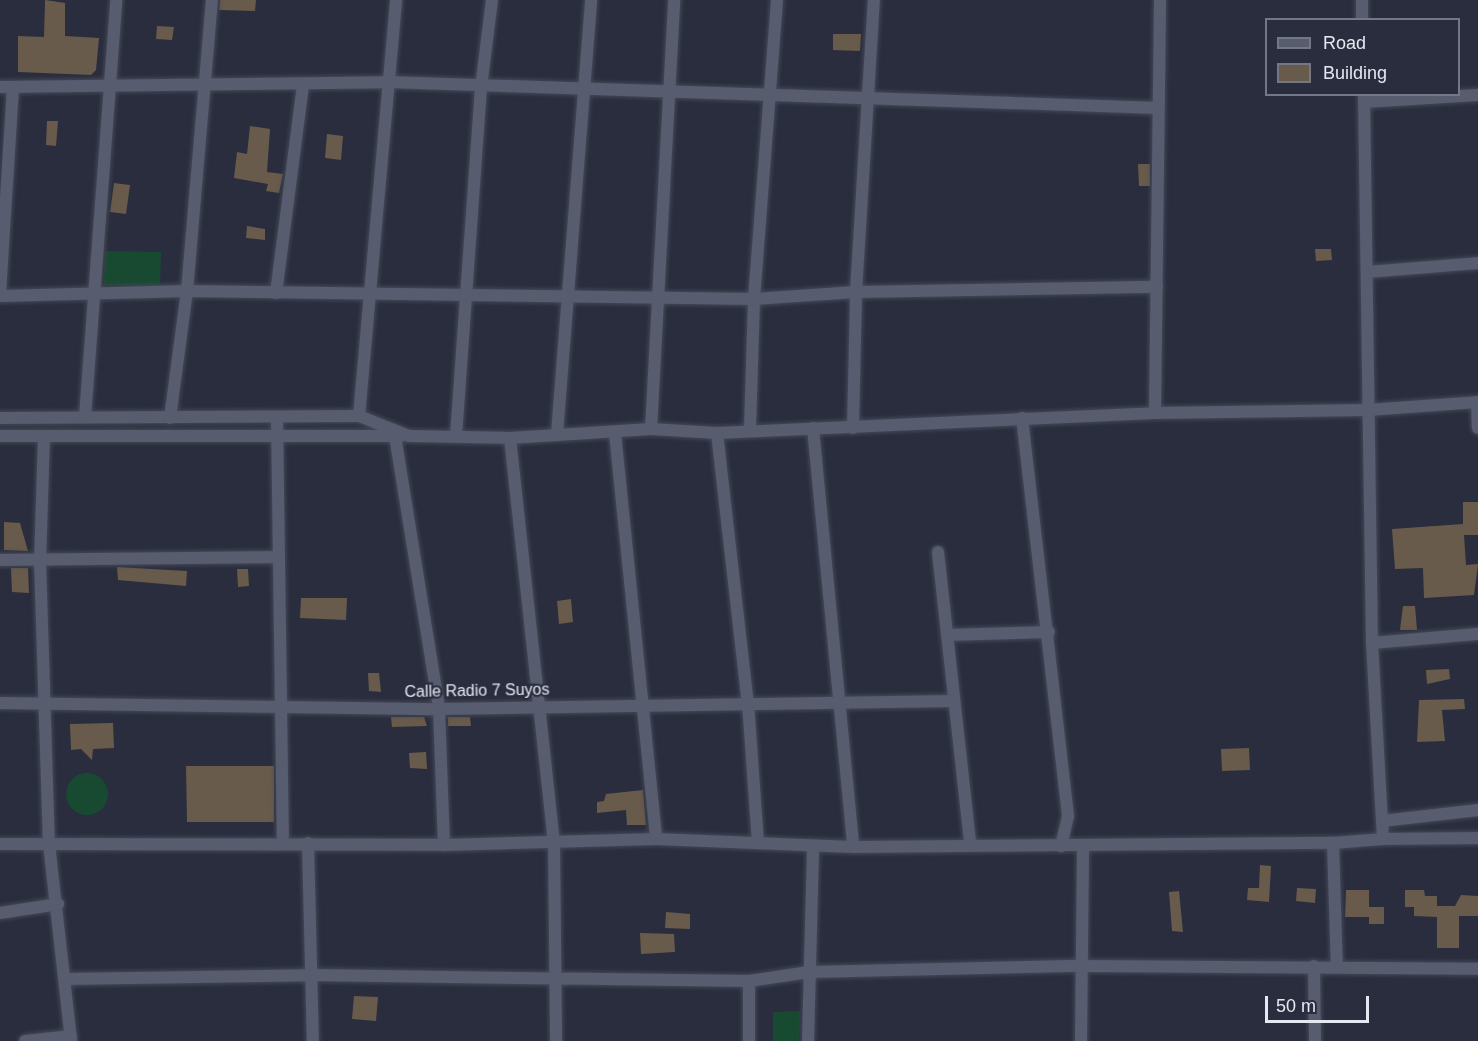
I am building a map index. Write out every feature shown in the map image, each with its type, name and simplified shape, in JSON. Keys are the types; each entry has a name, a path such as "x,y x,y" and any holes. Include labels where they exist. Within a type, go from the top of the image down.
{"street":[{"path":"85,417 96,294 107,83 116,0"},
{"path":"170,418 187,291 212,0"},
{"path":"359,416 396,0"},
{"path":"456,436 468,295 481,87 492,0"},
{"path":"557,434 591,0"},
{"path":"651,429 671,91 674,0"},
{"path":"750,428 754,299 772,97 777,0"},
{"path":"853,428 855,292 874,0"},
{"path":"1155,413 1160,0"},
{"path":"1362,0 1362,18"},
{"path":"0,87 107,83 303,85 388,82 481,87 671,91 868,101 1159,108"},
{"path":"276,293 303,85"},
{"path":"13,87 0,296 187,291 368,295 659,294 754,299 855,292 1157,287"},
{"path":"1460,95 1478,94"},
{"path":"1383,839 1372,644 1364,98 1421,96"},
{"path":"1367,272 1478,263"},
{"path":"0,436 510,438 651,429 717,433 750,428 853,428 1155,413 1367,410 1478,402 1478,428"},
{"path":"0,418 359,416 410,436"},
{"path":"19,418 20,436"},
{"path":"277,418 283,842"},
{"path":"1022,418 1049,632 1068,816 1061,846"},
{"path":"813,428 837,701 853,847"},
{"path":"615,433 641,703 657,839"},
{"path":"717,433 748,703 758,841"},
{"path":"25,1041 71,1039 58,904 49,844 40,561 44,436"},
{"path":"395,436 439,709 444,845"},
{"path":"510,438 542,706 554,843 556,1041"},
{"path":"938,552 970,844"},
{"path":"0,560 278,557"},
{"path":"947,635 1049,632"},
{"path":"1372,644 1478,634"},
{"name":"Calle Radio 7 Suyos","path":"0,703 439,709 641,703 954,701"},
{"path":"1382,821 1478,810"},
{"path":"0,844 283,842 444,845 657,839 758,841 853,847 970,844 1083,846 1333,843 1383,839 1478,838"},
{"path":"308,843 313,1041"},
{"path":"1333,843 1337,967"},
{"path":"808,1041 813,846"},
{"path":"1081,1041 1083,846"},
{"path":"0,913 58,904"},
{"path":"66,979 311,975 749,981 809,972 1082,966 1478,969"},
{"path":"1314,966 1315,1041"},
{"path":"749,981 749,1041"}],"green space":[{"path":"105,251 161,252 160,286 104,285"},
{"path":"87,773 102,779 108,794 102,809 87,815 72,809 66,794 72,779"},
{"path":"800,1011 799,1041 773,1041 773,1012"}],"building":[{"path":"45,0 65,3 65,36 99,38 96,70 91,75 18,72 18,36 44,37"},
{"path":"220,0 256,0 255,11 219,10"},
{"path":"157,26 174,27 172,40 156,39"},
{"path":"833,34 861,34 860,51 833,50"},
{"path":"47,121 58,121 56,146 46,145"},
{"path":"250,126 270,129 267,172 283,174 279,193 266,191 268,184 234,178 237,152 247,154"},
{"path":"327,134 343,136 341,160 325,158"},
{"path":"1138,164 1150,164 1150,186 1139,186"},
{"path":"114,183 130,185 126,214 110,212"},
{"path":"247,226 265,229 265,240 246,238"},
{"path":"1315,249 1331,249 1332,260 1316,261"},
{"path":"1463,502 1478,502 1478,535 1464,535 1466,565 1478,564 1474,595 1424,598 1423,568 1395,569 1392,529 1463,524"},
{"path":"4,522 20,523 28,551 4,550"},
{"path":"117,567 187,571 186,586 118,580"},
{"path":"11,568 28,568 29,593 12,592"},
{"path":"237,569 248,569 249,586 238,587"},
{"path":"301,598 347,598 346,620 300,618"},
{"path":"571,599 573,622 559,624 557,601"},
{"path":"1403,606 1415,606 1417,630 1400,630"},
{"path":"1449,669 1450,679 1427,684 1426,670"},
{"path":"368,673 379,673 381,692 369,691"},
{"path":"1464,699 1465,709 1442,710 1445,741 1417,742 1419,700"},
{"path":"391,717 424,717 427,726 392,727"},
{"path":"448,717 470,717 471,726 448,726"},
{"path":"113,723 114,748 93,749 92,760 81,749 71,750 70,724"},
{"path":"1249,748 1250,770 1222,771 1221,749"},
{"path":"426,752 427,769 410,768 409,753"},
{"path":"186,766 274,766 274,822 187,822"},
{"path":"643,790 646,825 627,825 626,810 597,813 597,802 604,801 606,794"},
{"path":"1260,865 1271,866 1269,902 1247,900 1248,888 1259,888"},
{"path":"1297,888 1316,889 1315,903 1296,901"},
{"path":"1346,890 1369,890 1369,907 1384,907 1384,924 1369,924 1369,917 1345,917"},
{"path":"1405,890 1424,890 1425,896 1437,896 1437,906 1455,906 1461,895 1478,896 1478,916 1459,916 1459,948 1437,948 1437,917 1414,916 1414,907 1405,907"},
{"path":"1179,891 1183,932 1172,931 1169,892"},
{"path":"666,912 690,914 690,929 665,928"},
{"path":"640,933 674,934 675,952 641,954"},
{"path":"354,996 378,997 376,1021 352,1019"}]}
